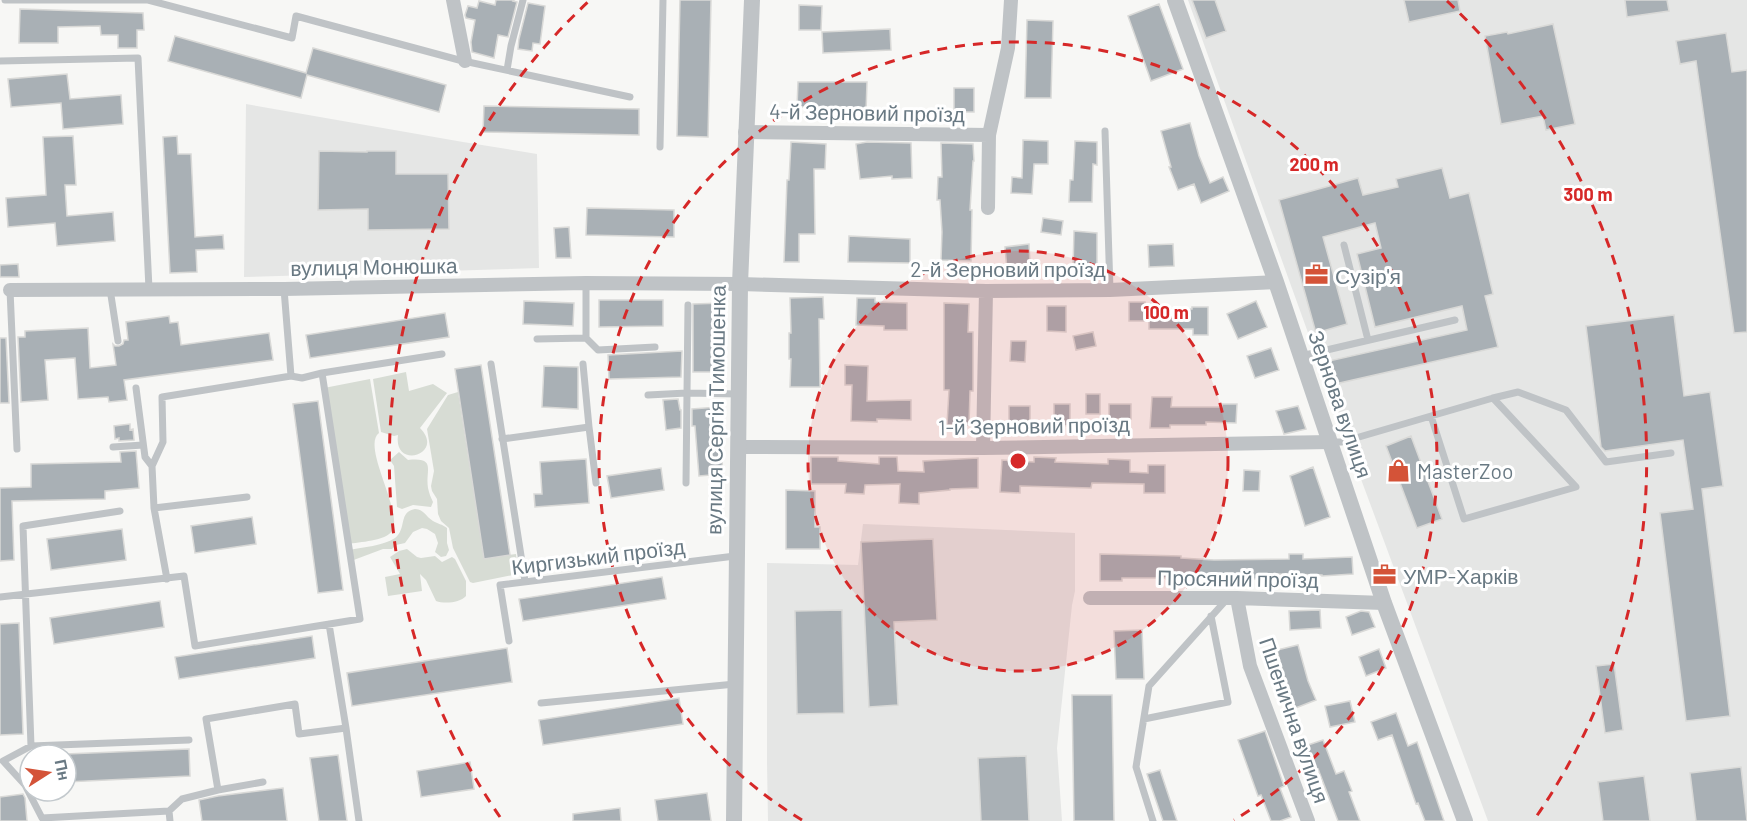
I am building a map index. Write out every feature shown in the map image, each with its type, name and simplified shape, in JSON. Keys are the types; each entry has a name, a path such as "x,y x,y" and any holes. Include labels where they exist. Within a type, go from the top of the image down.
{"street":[{"path":"453,0 465,61"},
{"name":"вулиця Сергія Тимошенка","path":"734,821 735,556 740,284 752,0"},
{"path":"988,208 989,135 1008,48 1011,0"},
{"name":"Зернова вулиця","path":"1175,0 1276,282 1384,603 1466,821"},
{"name":"4-й Зерновий проїзд","path":"745,132 989,135"},
{"name":"2-й Зерновий проїзд","path":"740,284 986,291 1110,290 1276,282"},
{"name":"вулиця Монюшка","path":"10,290 284,289 586,283 740,284"},
{"path":"983,448 986,291"},
{"name":"1-й Зерновий проїзд","path":"738,447 983,448 1330,442"},
{"name":"Просяний проїзд","path":"1090,598 1232,598 1384,603"},
{"name":"Пшенична вулиця","path":"1232,598 1250,666 1308,821"}],"lane":[{"path":"5,0 148,0 292,38 296,16 465,61 630,97"},
{"path":"507,70 523,0"},
{"path":"660,147 663,0"},
{"path":"0,61 138,58 149,289"},
{"path":"1106,131 1110,290"},
{"path":"1344,245 1368,340"},
{"path":"586,283 586,338 598,350 655,348"},
{"path":"284,289 291,376"},
{"path":"10,290 17,449"},
{"path":"110,290 118,341"},
{"path":"686,483 688,305"},
{"path":"1301,356 1455,320"},
{"path":"537,339 586,338"},
{"path":"167,579 154,508 152,466 163,442 162,397 291,376 302,378 442,354"},
{"path":"491,364 525,581"},
{"path":"583,364 596,483"},
{"path":"0,597 184,576 195,646 360,620 321,373"},
{"path":"136,388 145,457 152,466"},
{"path":"1330,442 1342,442 1518,392 1566,410 1606,462 1671,453"},
{"path":"648,396 687,393 738,394"},
{"path":"1431,416 1464,519 1576,487 1493,398"},
{"path":"502,439 589,427"},
{"path":"113,447 143,445"},
{"path":"154,508 247,497"},
{"path":"31,743 23,526 120,512"},
{"name":"Киргизький проїзд","path":"509,641 500,585 735,556"},
{"path":"1153,821 1136,767 1149,686 1211,616 1232,598"},
{"path":"1144,719 1228,702 1211,616"},
{"path":"329,624 359,821"},
{"path":"541,703 735,684"},
{"path":"218,790 206,719 295,704 299,734 346,728"},
{"path":"78,744 189,740"},
{"path":"18,752 2,760 25,785 42,818 116,817 170,811 182,799 263,782"},
{"path":"170,811 170,821"}],"shaded area":[{"path":"1188,0 1747,0 1747,821 1488,821 1355,463"},
{"path":"246,104 537,154 539,268 244,277"},
{"path":"406,372 409,391 433,384 447,393 420,428 426,437 427,445 417,455 403,453 399,446 398,435 381,432 373,379"},
{"path":"370,379 379,433 375,440 375,451 394,522 392,531 384,537 348,544 324,388"},
{"path":"458,392 484,558 516,554 518,574 470,582 453,548 449,528 441,521 438,514 437,499 431,486 434,471 427,429 448,395"},
{"path":"399,452 408,460 423,461 428,466 427,482 433,502 431,507 413,505 402,509 397,507 394,466 390,460"},
{"path":"415,509 447,528 449,550 446,556 441,557 435,552 438,543 435,534 422,528 413,532 405,543 351,561 349,550 379,545 395,538 401,530 406,514"},
{"path":"863,524 1075,533 1075,591 1057,748 1062,821 768,821 767,563 858,565"},
{"path":"407,549 421,558 435,556 442,562 452,557 455,559 466,581 466,596 452,602 436,601 426,580 420,574 422,591 388,596 385,577 400,574 390,557"}],"building":[{"path":"496,0 517,2 508,37 498,35 494,58 472,52 471,42 475,20 466,18 465,15 468,6 477,8 479,1 495,5"},
{"path":"680,0 711,0 708,137 677,136"},
{"path":"1192,0 1215,0 1226,31 1206,38"},
{"path":"1404,0 1458,0 1460,11 1409,22"},
{"path":"1625,0 1667,0 1669,11 1627,17"},
{"path":"528,3 545,6 540,44 533,43 532,51 518,49"},
{"path":"1159,4 1183,69 1151,81 1128,16"},
{"path":"799,5 822,6 821,30 799,30"},
{"path":"20,9 143,13 144,30 137,30 137,48 118,48 118,35 101,35 100,26 58,27 58,43 19,43"},
{"path":"1027,20 1053,21 1051,98 1025,98"},
{"path":"1553,24 1575,124 1546,130 1543,116 1501,124 1485,36 1507,32 1508,34"},
{"path":"890,29 891,50 823,53 822,32"},
{"path":"1726,33 1732,72 1747,70 1747,332 1734,333 1696,61 1680,64 1676,41"},
{"path":"175,36 306,73 313,48 446,85 439,112 307,75 301,98 168,61"},
{"path":"67,74 70,99 121,95 123,124 63,129 61,103 11,107 8,79"},
{"path":"798,82 867,82 866,112 840,112 840,107 797,107"},
{"path":"954,88 974,88 974,112 954,112"},
{"path":"484,106 639,109 639,135 483,132"},
{"path":"1190,123 1199,156 1210,183 1223,177 1229,191 1201,203 1194,184 1178,190 1169,167 1171,167 1161,131"},
{"path":"73,136 76,185 65,185 67,216 113,212 115,241 57,246 55,223 8,227 6,198 46,195 43,137"},
{"path":"177,136 178,154 191,154 195,237 223,235 224,249 196,250 197,272 170,273 163,137"},
{"path":"1023,140 1048,141 1048,164 1034,164 1032,194 1011,193 1012,177 1022,178"},
{"path":"1075,141 1097,142 1097,165 1093,164 1092,202 1069,202 1070,180 1073,180"},
{"path":"791,142 826,144 825,169 814,169 815,234 799,234 799,262 784,262"},
{"path":"911,143 912,178 892,179 892,176 860,179 856,144"},
{"path":"941,143 973,144 970,210 972,210 971,261 941,260 940,200 937,200 938,177 942,177"},
{"path":"319,151 396,151 396,174 448,174 449,229 368,230 368,209 318,210"},
{"path":"1442,168 1450,198 1469,193 1493,294 1485,296 1498,347 1335,384 1329,361 1467,330 1462,306 1375,327 1357,254 1381,248 1375,223 1323,237 1347,324 1316,333 1279,200 1358,178 1363,195 1398,187 1396,179"},
{"path":"587,208 674,210 674,237 586,235"},
{"path":"1043,218 1063,221 1061,235 1041,232"},
{"path":"569,227 571,258 556,258 554,228"},
{"path":"1074,231 1097,233 1097,271 1073,268"},
{"path":"849,236 910,239 910,263 848,262"},
{"path":"1029,244 1029,268 1007,270 1005,247"},
{"path":"1173,244 1174,266 1149,267 1148,245"},
{"path":"18,264 19,277 0,277 0,265"},
{"path":"823,297 824,319 819,319 820,387 790,387 790,298"},
{"path":"857,298 875,298 875,302 907,303 907,330 884,330 884,326 856,325"},
{"path":"599,300 663,300 663,326 599,327"},
{"path":"524,301 574,303 573,326 523,324"},
{"path":"1256,301 1267,327 1238,339 1227,314"},
{"path":"1129,302 1145,302 1145,309 1208,307 1208,335 1193,335 1193,329 1149,329 1149,321 1129,321"},
{"path":"724,303 724,372 693,372 693,304"},
{"path":"944,303 969,304 968,332 973,332 973,391 970,391 969,425 947,425 949,390 944,390"},
{"path":"1047,306 1066,306 1066,332 1047,331"},
{"path":"445,313 449,337 310,358 306,335"},
{"path":"1674,315 1684,396 1710,392 1723,486 1702,489 1730,716 1686,721 1660,513 1693,509 1683,440 1605,451 1601,447 1586,326"},
{"path":"169,316 170,323 178,322 181,345 269,333 273,360 124,380 127,400 109,402 108,397 78,399 75,358 45,360 48,400 21,402 18,337 25,337 25,331 88,328 90,368 116,365 113,344 119,346 124,340 128,340 126,322"},
{"path":"1093,332 1096,346 1076,350 1073,336"},
{"path":"0,338 6,338 9,403 0,403"},
{"path":"1011,341 1026,341 1025,362 1010,361"},
{"path":"1271,348 1279,370 1255,378 1247,356"},
{"path":"682,351 681,377 609,379 608,355"},
{"path":"481,365 510,555 484,559 455,369"},
{"path":"845,365 868,366 867,401 911,400 911,420 851,421 852,385 845,385"},
{"path":"544,366 578,367 578,409 542,407"},
{"path":"1086,394 1100,394 1100,414 1086,414"},
{"path":"1152,397 1172,397 1171,407 1222,407 1222,404 1237,404 1236,423 1206,422 1206,425 1170,425 1170,428 1150,428"},
{"path":"678,399 681,410 681,428 666,430 663,400"},
{"path":"318,401 343,590 318,593 293,404"},
{"path":"1054,404 1070,404 1070,426 1054,425"},
{"path":"1109,404 1131,404 1131,419 1109,419"},
{"path":"1009,406 1030,406 1030,423 1009,423"},
{"path":"1298,406 1306,429 1284,434 1276,411"},
{"path":"718,407 723,474 699,476 692,409"},
{"path":"130,424 134,440 115,439 114,426"},
{"path":"1411,436 1442,519 1417,528 1386,446"},
{"path":"136,451 139,488 105,491 105,499 12,501 14,560 0,561 0,488 31,487 31,464 121,462 120,452"},
{"path":"811,457 838,457 838,461 879,464 879,457 897,457 898,471 924,472 923,461 978,458 978,488 919,493 919,504 899,503 900,484 865,485 864,494 845,493 846,484 811,484"},
{"path":"1034,457 1056,458 1055,462 1108,464 1108,459 1130,460 1130,472 1148,473 1148,465 1165,465 1165,493 1144,493 1144,484 1092,483 1091,488 1020,486 1020,493 1000,492 1002,460 1034,462"},
{"path":"586,459 589,503 535,507 534,494 542,494 540,462"},
{"path":"1313,467 1330,517 1305,526 1290,476"},
{"path":"661,468 664,490 611,498 607,476"},
{"path":"1244,470 1260,471 1259,491 1243,491"},
{"path":"786,490 815,491 815,527 820,527 820,549 786,549"},
{"path":"252,517 256,544 195,553 191,526"},
{"path":"122,529 126,560 51,570 47,539"},
{"path":"933,539 937,620 894,622 898,705 869,707 861,542"},
{"path":"1100,554 1181,556 1181,558 1214,560 1289,559 1289,554 1303,554 1303,559 1352,557 1353,574 1322,576 1276,574 1276,579 1214,581 1122,578 1122,581 1100,581"},
{"path":"662,577 666,599 523,621 519,599"},
{"path":"160,601 164,627 54,644 50,618"},
{"path":"842,610 844,713 797,714 795,611"},
{"path":"1320,610 1321,628 1290,630 1289,611"},
{"path":"1361,611 1369,612 1375,627 1352,635 1346,617"},
{"path":"19,623 23,734 0,735 0,624"},
{"path":"1142,630 1144,679 1116,679 1114,631"},
{"path":"312,636 315,658 179,679 175,657"},
{"path":"1298,645 1316,700 1293,709 1277,650"},
{"path":"507,648 512,682 352,706 347,673"},
{"path":"1379,649 1386,668 1366,676 1359,657"},
{"path":"1614,664 1623,730 1605,733 1596,666"},
{"path":"1072,695 1112,695 1114,821 1074,821"},
{"path":"679,698 683,724 543,745 539,720"},
{"path":"1350,701 1355,722 1330,727 1325,706"},
{"path":"1396,713 1408,746 1417,742 1444,821 1425,821 1418,803 1416,804 1392,735 1378,740 1371,722"},
{"path":"1265,731 1284,786 1280,788 1291,817 1280,821 1271,821 1261,795 1258,796 1238,740"},
{"path":"1323,740 1336,774 1344,771 1360,821 1338,821 1318,769 1314,770 1305,746"},
{"path":"189,749 190,776 78,781 78,754"},
{"path":"338,755 347,821 319,821 310,758"},
{"path":"1026,756 1029,821 981,821 978,758"},
{"path":"470,762 474,789 421,797 417,771"},
{"path":"1741,767 1747,821 1696,821 1690,773"},
{"path":"1160,770 1177,821 1163,821 1147,774"},
{"path":"1644,776 1650,821 1603,821 1598,782"},
{"path":"283,788 287,821 202,821 199,800"},
{"path":"707,793 711,821 658,821 655,800"},
{"path":"18,795 18,803 25,803 27,821 0,821 0,797"},
{"path":"620,808 621,821 573,821 573,814"}],"place":[{"name":"Сузір'я","path":"1317,275"},
{"name":"MasterZoo","path":"1399,470"},
{"name":"УМР-Харків","path":"1385,575"}]}
